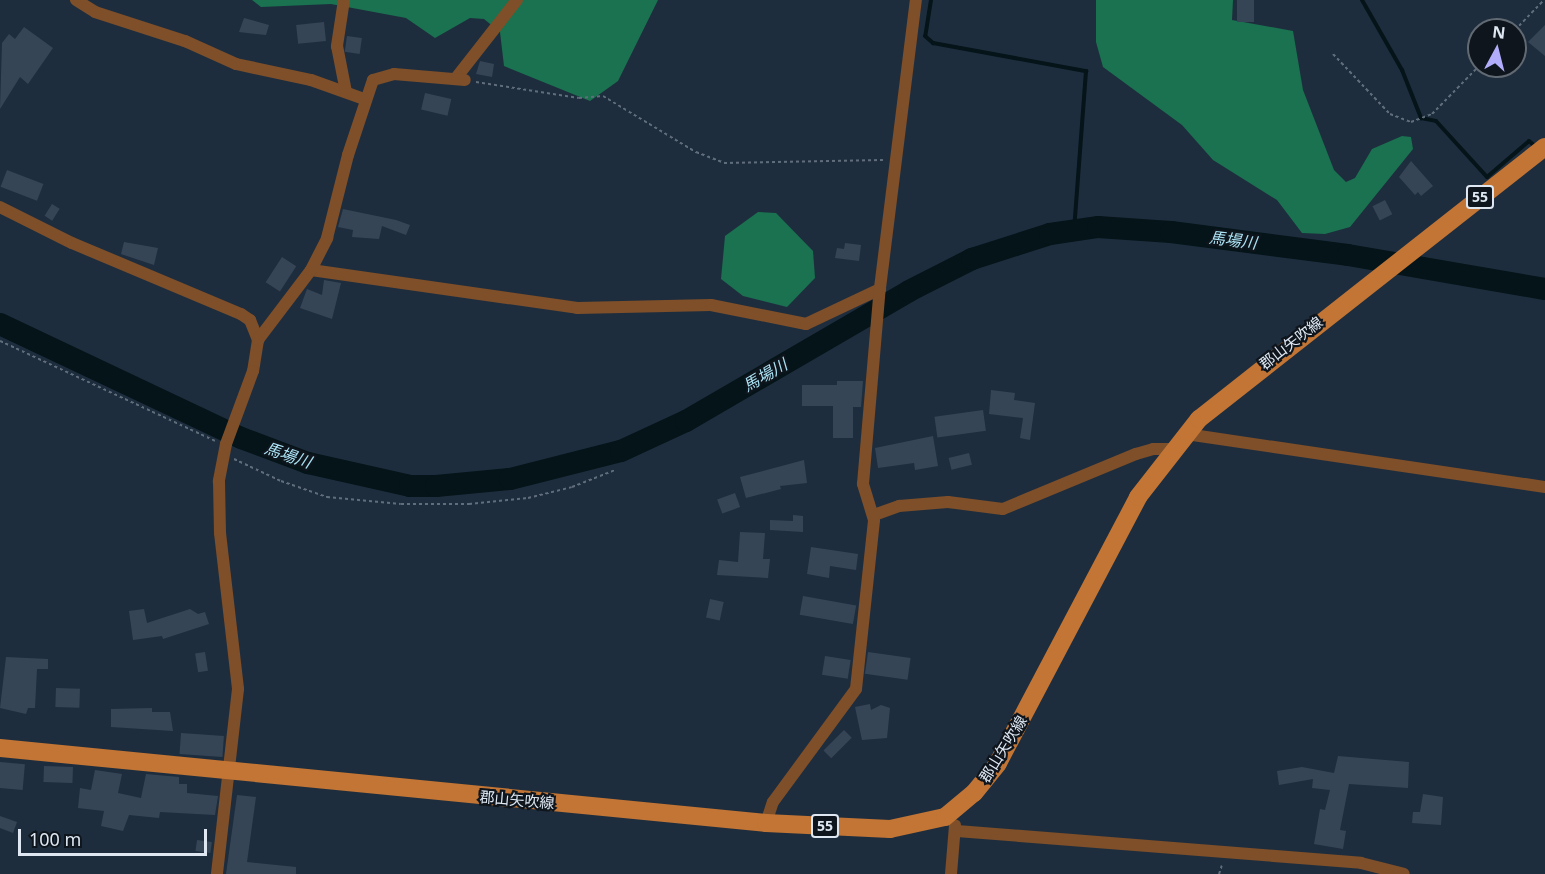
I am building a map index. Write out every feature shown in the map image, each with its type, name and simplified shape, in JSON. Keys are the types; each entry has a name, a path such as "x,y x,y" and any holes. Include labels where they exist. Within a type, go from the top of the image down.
{"main road":[{"name":"郡山矢吹線","path":"0,748 231,773 766,823 890,829 949,814 985,782 998,763 1138,497 1186,434 1240,384 1545,147"}],"street":[{"path":"76,0 95,12 174,37 236,64 346,92 364,99"},
{"path":"344,0 337,46 346,92"},
{"path":"217,874 231,773 238,688 218,513 219,481 225,448 252,371 258,340 311,270 327,238 364,99 373,80 394,74 437,80 461,79 517,0"},
{"path":"766,823 773,802 856,689 874,515 864,496 863,484 894,159 916,0"},
{"path":"0,207 72,243 242,314 250,320 258,340"},
{"path":"311,270 566,307 711,305 806,324 880,292"},
{"path":"1186,434 1545,487"},
{"path":"874,515 899,506 948,502 1004,509 1136,454 1153,449 1175,449"},
{"path":"949,814 957,831 951,874"},
{"path":"957,831 1361,863 1404,874"}],"path":[{"path":"1527,18 1544,0"},
{"path":"1333,54 1390,114 1411,122 1432,114 1467,78"},
{"path":"461,79 579,98 603,96 696,152 724,163 894,159"},
{"path":"0,341 214,440 281,482 327,496 401,504 469,504 528,498 572,487 615,470"}],"green space":[{"path":"252,0 658,0 618,81 590,101 504,66 500,32 484,19 470,18 435,38 406,18 331,4 261,7"},
{"path":"1096,0 1233,0 1232,20 1293,31 1303,90 1334,170 1346,182 1355,178 1372,149 1402,136 1411,137 1413,149 1350,227 1325,234 1302,233 1277,200 1213,160 1182,125 1103,67 1096,42"},
{"path":"758,212 776,213 813,251 815,278 787,307 743,296 721,279 725,236"}],"building":[{"path":"1237,0 1254,0 1254,22 1237,22"},
{"path":"244,18 269,25 266,35 239,32"},
{"path":"324,22 326,41 298,44 296,25"},
{"path":"1545,25 1545,56 1528,42"},
{"path":"24,27 53,48 28,84 20,77 0,109 2,43 9,34 15,39"},
{"path":"347,36 362,38 360,54 345,52"},
{"path":"480,61 494,64 492,77 476,74"},
{"path":"425,93 451,99 447,116 421,110"},
{"path":"1411,161 1433,186 1421,196 1418,192 1415,195 1399,177"},
{"path":"7,170 43,184 37,201 1,187"},
{"path":"1385,200 1392,214 1380,221 1373,206"},
{"path":"52,204 60,209 52,221 45,216"},
{"path":"343,209 410,225 406,235 382,226 379,239 352,237 353,230 338,227"},
{"path":"124,242 158,248 154,265 121,254"},
{"path":"845,243 861,245 859,261 835,258 837,248 844,249"},
{"path":"282,257 296,266 280,291 266,282"},
{"path":"324,280 341,283 332,319 300,308 307,289 322,295"},
{"path":"837,381 863,381 861,407 853,407 853,438 833,438 833,406 802,406 802,385 837,385"},
{"path":"991,390 1015,393 1014,400 1035,403 1030,440 1020,438 1023,418 989,414"},
{"path":"983,410 986,431 937,438 934,417"},
{"path":"933,436 938,466 915,470 914,463 878,468 875,448"},
{"path":"969,453 972,465 952,470 949,458"},
{"path":"804,460 807,483 780,486 781,489 746,498 740,477"},
{"path":"735,493 740,507 722,514 717,499"},
{"path":"793,515 803,516 803,532 770,530 770,520 793,521"},
{"path":"740,532 765,533 763,559 770,559 768,578 717,575 719,560 738,562"},
{"path":"811,547 858,554 856,570 830,566 829,578 807,574"},
{"path":"803,596 856,605 853,624 800,615"},
{"path":"710,599 724,602 720,620 706,618"},
{"path":"144,609 147,623 190,609 198,614 205,612 209,624 163,639 162,636 133,640 129,611"},
{"path":"205,652 208,671 198,672 195,654"},
{"path":"868,652 911,658 908,680 865,674"},
{"path":"825,656 851,660 848,679 822,675"},
{"path":"6,657 48,659 48,669 37,669 35,708 28,708 26,714 0,708"},
{"path":"56,688 80,689 79,708 55,707"},
{"path":"870,704 871,710 881,705 890,708 887,738 862,740 855,707"},
{"path":"152,708 152,712 170,712 173,731 111,727 111,709"},
{"path":"844,730 852,738 831,758 823,751"},
{"path":"181,733 224,736 222,757 180,754"},
{"path":"1338,756 1409,762 1408,788 1349,784 1340,830 1346,831 1343,849 1314,844 1320,809 1325,810 1330,790 1312,788 1313,779 1279,785 1277,771 1302,767 1334,773"},
{"path":"0,762 25,764 23,790 0,788"},
{"path":"44,766 73,767 72,783 43,782"},
{"path":"95,770 122,774 118,793 141,798 146,774 179,777 179,784 187,784 187,793 218,796 215,815 160,812 159,818 129,815 123,831 101,826 104,811 78,808 80,788 91,790"},
{"path":"1423,794 1443,797 1441,825 1412,823 1413,812 1420,812"},
{"path":"237,795 256,797 247,862 296,867 296,874 226,874"},
{"path":"0,816 17,822 13,833 0,828"},
{"path":"197,840 212,842 210,853 195,851"}],"waterway":[{"path":"931,0 925,36 933,43 1086,71 1074,230"},
{"path":"1362,0 1402,70 1421,118 1436,121 1487,177 1529,141 1536,147"},
{"name":"馬場川","path":"0,324 241,438 308,463 410,486 436,486 510,479 621,451 686,421 909,291 972,259 1050,234 1098,227 1171,232 1348,255 1545,289"}]}
